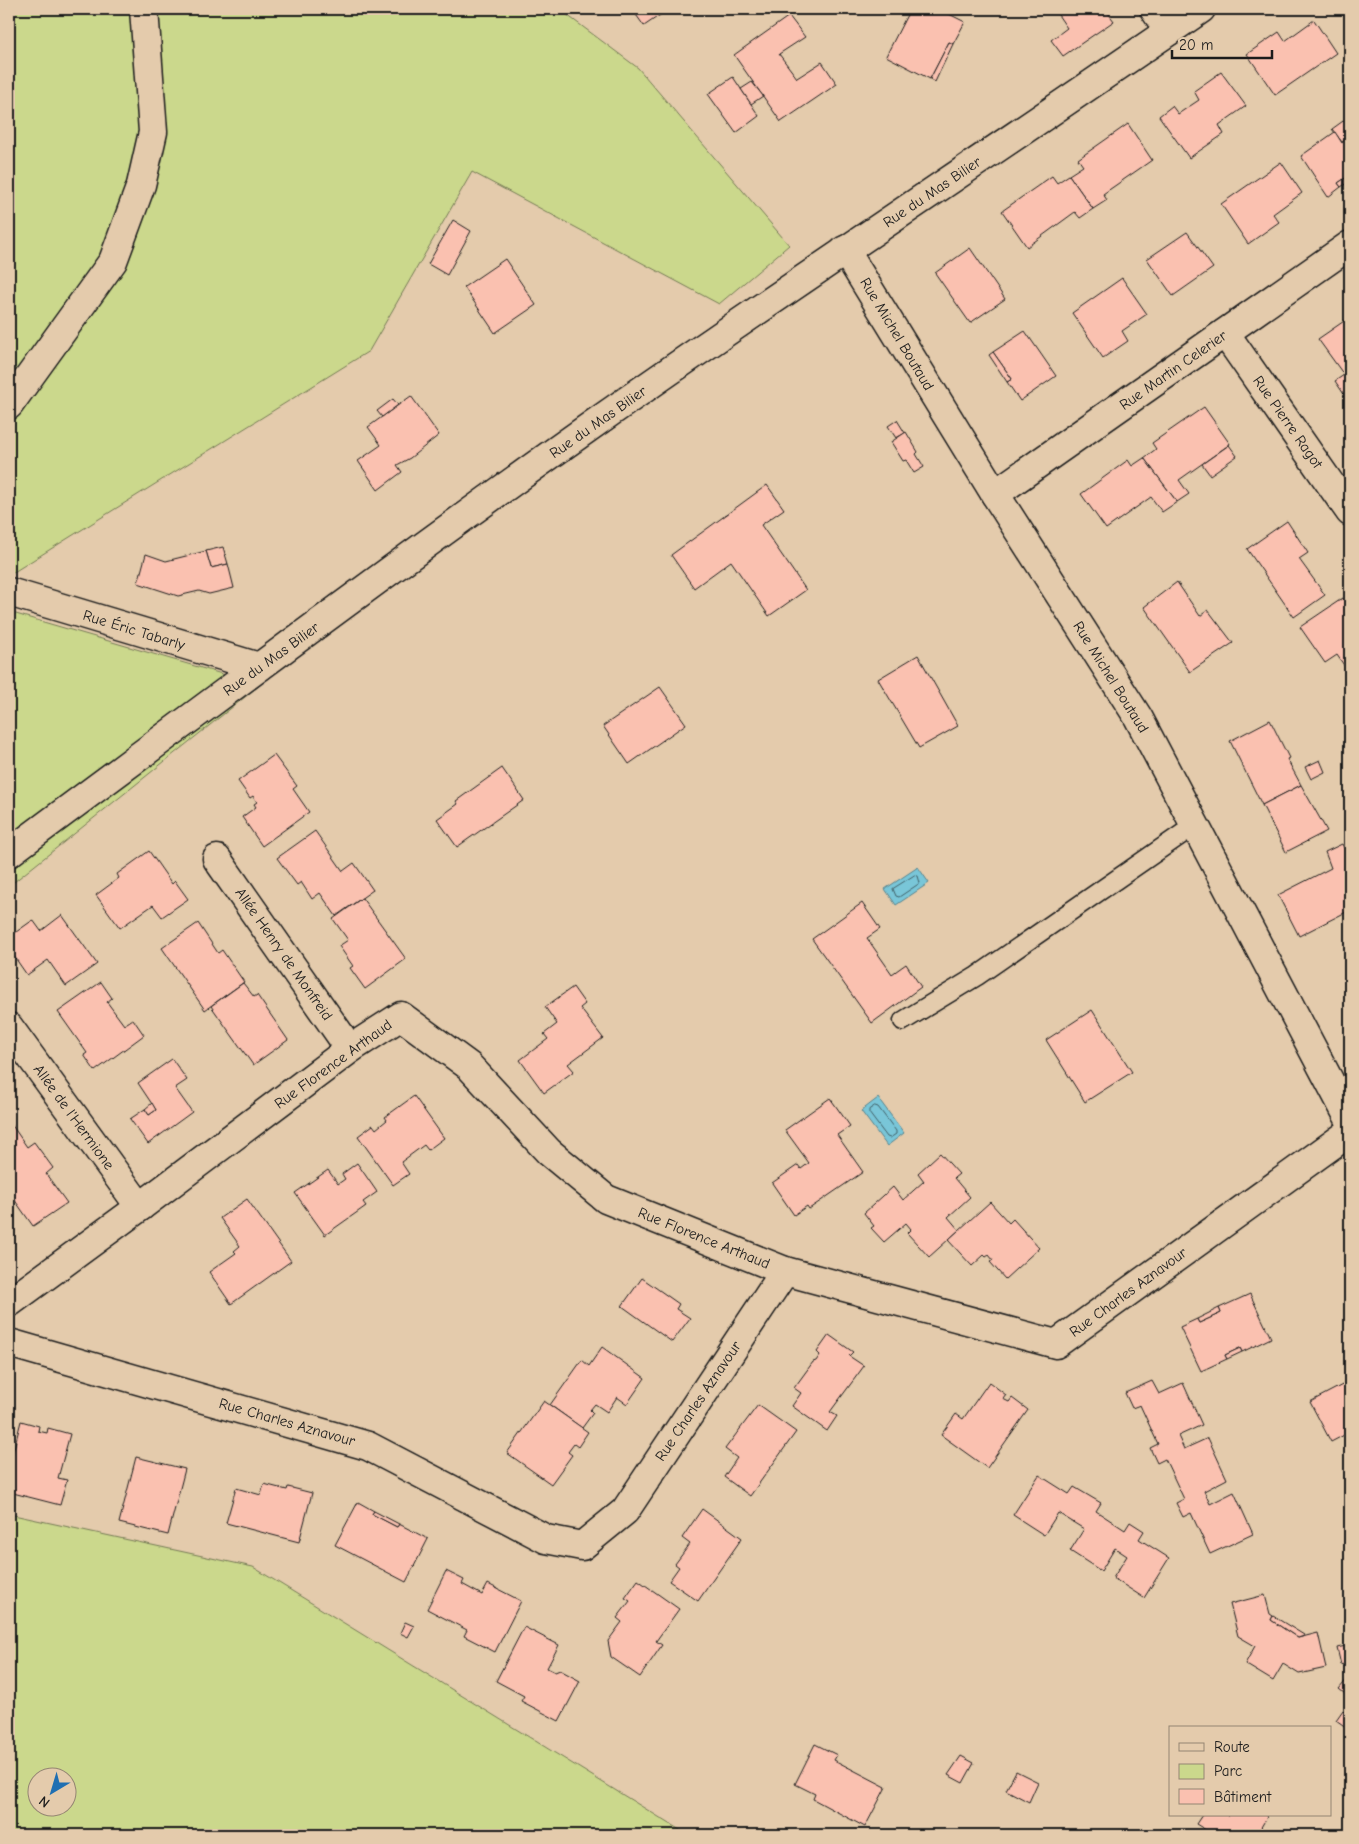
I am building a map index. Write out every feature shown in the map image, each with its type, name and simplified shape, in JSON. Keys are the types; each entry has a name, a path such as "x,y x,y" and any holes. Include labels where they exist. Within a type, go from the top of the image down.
{"street":[{"path":"9,405 113,261 141,185 153,132 144,9"},
{"path":"1154,9 1168,31"},
{"name":"Rue du Mas Bilier","path":"9,853 259,667 595,424 845,250 1201,9"},
{"name":"Rue Martin Celerier","path":"995,494 1350,245"},
{"name":"Rue Michel Boutaud","path":"845,250 995,494 1138,717 1350,1120"},
{"name":"Rue Pierre Ragot","path":"1225,333 1350,512"},
{"name":"Rue Éric Tabarly","path":"9,592 259,667"},
{"name":"Allée Henry de Monfreid","path":"217,859 350,1049"},
{"name":"Rue Florence Arthaud","path":"9,1303 140,1208 350,1049 401,1016 469,1066 549,1152 606,1199 785,1271"},
{"name":"Allée de l'Hermione","path":"9,1027 140,1208"},
{"name":"Rue Charles Aznavour","path":"9,1343 368,1446 546,1539 582,1546 625,1511 785,1271 1056,1344 1350,1132"}],"lane":[{"path":"903,1021 978,976 1195,825"}],"green space":[{"path":"9,9 559,9 638,68 789,245 719,304 472,172 369,351 9,575"},
{"path":"9,612 260,685 9,886"},
{"path":"9,1514 253,1567 688,1835 9,1835"}],"water":[{"path":"918,867 929,883 896,905 885,889"},
{"path":"878,1098 904,1133 887,1146 861,1111"}],"building":[{"path":"632,9 669,9 644,26"},
{"path":"910,9 939,9 965,22 953,44 949,42 930,79 886,56"},
{"path":"1054,9 1098,9 1100,11 1105,9 1114,21 1063,56 1051,40 1067,28"},
{"path":"789,16 805,37 779,54 797,78 822,62 837,84 781,122 734,55"},
{"path":"1314,20 1336,53 1275,95 1247,54 1279,32 1285,41"},
{"path":"949,42 953,44 935,82 930,79"},
{"path":"1221,72 1246,106 1219,125 1224,134 1189,158 1159,116 1172,106 1178,114 1199,100 1194,91"},
{"path":"733,77 759,116 736,133 708,94"},
{"path":"752,82 763,96 751,104 741,89"},
{"path":"1350,116 1350,137 1342,142 1332,129"},
{"path":"1128,124 1152,160 1103,194 1107,200 1093,209 1069,175 1083,166 1078,159"},
{"path":"1335,132 1342,143 1350,137 1350,175 1338,183 1341,187 1328,197 1301,156"},
{"path":"1281,162 1302,193 1273,214 1279,222 1248,244 1221,204"},
{"path":"1069,175 1093,209 1080,218 1075,212 1027,247 1002,211 1052,176 1057,183"},
{"path":"1350,175 1350,181 1341,187 1338,183"},
{"path":"453,220 471,231 447,275 428,264"},
{"path":"1187,232 1213,268 1173,296 1147,259"},
{"path":"970,248 1005,299 970,323 935,273"},
{"path":"505,259 536,305 495,333 464,287"},
{"path":"1122,278 1147,314 1122,331 1128,341 1103,358 1072,313"},
{"path":"1350,317 1350,403 1335,381 1344,375 1318,339"},
{"path":"1025,331 1056,376 1020,401 1007,382 1012,379 993,352"},
{"path":"993,352 1012,379 1007,382 989,355"},
{"path":"411,396 439,435 410,458 397,465 402,472 378,490 358,461 381,445 368,427"},
{"path":"393,399 398,405 382,417 377,411"},
{"path":"1204,407 1230,444 1179,480 1189,494 1177,502 1144,458 1156,449 1152,443"},
{"path":"897,420 905,433 896,438 888,426"},
{"path":"906,432 918,452 916,454 924,467 914,473 906,460 903,461 891,442"},
{"path":"1229,445 1237,456 1210,475 1202,464"},
{"path":"1144,458 1177,502 1162,512 1151,497 1106,529 1081,494 1128,460 1132,466"},
{"path":"767,485 784,509 761,525 806,590 769,616 731,561 694,588 671,555"},
{"path":"1287,521 1308,553 1299,559 1325,595 1294,617 1247,549"},
{"path":"223,547 228,564 211,568 206,551"},
{"path":"206,551 211,568 228,564 234,588 209,594 199,591 178,596 138,583 146,554 166,561"},
{"path":"1177,582 1200,616 1208,610 1233,643 1190,672 1144,607"},
{"path":"1343,598 1350,608 1350,674 1337,655 1325,663 1300,627"},
{"path":"918,655 958,726 919,748 878,679"},
{"path":"660,687 686,724 629,764 603,726"},
{"path":"1270,720 1301,785 1262,805 1230,741"},
{"path":"274,755 297,786 293,789 309,812 262,846 242,817 256,807 254,804 257,802 253,796 250,798 238,781"},
{"path":"1320,760 1325,772 1311,779 1305,767"},
{"path":"502,768 524,800 457,847 437,819 458,804 456,801"},
{"path":"1301,785 1327,831 1286,852 1262,805"},
{"path":"315,831 343,871 354,863 373,890 336,916 320,893 312,899 301,882 297,885 277,858"},
{"path":"1342,844 1350,859 1350,910 1299,936 1278,895 1331,868 1325,852"},
{"path":"149,851 172,884 175,881 188,899 162,917 153,905 120,928 96,895 119,878 117,874"},
{"path":"362,898 406,959 365,989 350,968 353,966 339,946 348,940 333,919"},
{"path":"862,903 880,929 867,938 892,974 906,964 921,987 872,1023 812,939"},
{"path":"62,915 97,964 66,986 48,960 27,975 9,949 9,937 33,920 41,931"},
{"path":"198,923 218,953 222,950 244,982 205,1010 162,948"},
{"path":"101,982 112,998 107,1002 124,1025 133,1019 144,1035 95,1071 84,1055 87,1053 58,1012"},
{"path":"243,983 254,997 257,995 288,1040 253,1065 211,1006"},
{"path":"573,987 585,1004 580,1008 603,1038 568,1064 574,1071 544,1093 520,1060 548,1039 544,1034 557,1024 545,1007"},
{"path":"1092,1010 1132,1072 1085,1102 1046,1040"},
{"path":"172,1059 187,1080 175,1088 192,1112 148,1144 130,1119 145,1109 149,1115 156,1110 138,1083"},
{"path":"414,1096 444,1138 428,1150 424,1145 401,1162 409,1174 393,1185 358,1136 373,1125 376,1129 387,1120 385,1117"},
{"path":"830,1098 850,1126 837,1135 863,1172 809,1209 807,1206 794,1215 772,1183 798,1165 801,1169 809,1163 785,1130"},
{"path":"152,1103 156,1110 149,1115 145,1109"},
{"path":"9,1121 27,1147 34,1142 53,1168 46,1174 67,1203 33,1226 9,1192"},
{"path":"940,1153 959,1174 954,1178 970,1197 948,1217 959,1230 929,1257 907,1233 911,1229 906,1223 884,1242 871,1228 874,1226 864,1213 893,1187 903,1200 924,1181 918,1173"},
{"path":"357,1163 377,1192 363,1202 366,1206 325,1235 295,1193 328,1170 338,1184 345,1179 342,1174"},
{"path":"247,1199 291,1261 231,1304 209,1272 236,1253 234,1251 240,1246 220,1218"},
{"path":"990,1202 1009,1223 1013,1219 1039,1248 1005,1279 990,1262 993,1260 989,1255 986,1257 984,1255 972,1266 948,1240"},
{"path":"642,1278 679,1304 676,1309 690,1318 672,1342 622,1306"},
{"path":"1250,1294 1271,1338 1242,1352 1240,1348 1225,1355 1227,1359 1201,1371 1180,1327 1197,1319 1199,1323 1221,1313 1219,1308"},
{"path":"1219,1308 1221,1313 1199,1323 1197,1319"},
{"path":"829,1335 853,1352 849,1356 864,1366 830,1412 837,1416 827,1431 792,1406 801,1393 794,1388 820,1355 817,1352"},
{"path":"602,1347 645,1378 627,1404 617,1397 607,1412 595,1404 590,1410 593,1413 582,1428 550,1405 582,1360 589,1366"},
{"path":"1240,1348 1242,1352 1227,1359 1225,1355"},
{"path":"1152,1381 1159,1394 1183,1383 1202,1425 1178,1436 1184,1449 1208,1438 1227,1479 1204,1491 1210,1504 1234,1492 1253,1534 1210,1554 1191,1513 1183,1517 1176,1503 1184,1499 1165,1459 1157,1463 1150,1448 1158,1444 1140,1405 1132,1408 1125,1393"},
{"path":"1350,1381 1350,1432 1331,1442 1310,1402"},
{"path":"989,1382 1006,1395 1003,1399 1009,1402 1012,1398 1028,1410 987,1468 941,1435 956,1414 963,1419"},
{"path":"544,1401 588,1432 578,1447 574,1444 568,1452 572,1455 551,1484 507,1453"},
{"path":"758,1405 796,1432 750,1496 724,1477 737,1458 725,1449"},
{"path":"21,1421 39,1426 38,1431 47,1433 48,1428 70,1434 58,1478 67,1480 60,1505 9,1492 9,1468"},
{"path":"136,1457 185,1469 168,1535 119,1523"},
{"path":"1039,1475 1069,1494 1074,1487 1101,1503 1096,1511 1125,1530 1130,1522 1144,1531 1139,1539 1169,1558 1144,1598 1113,1578 1127,1556 1115,1548 1101,1571 1070,1551 1084,1529 1058,1513 1044,1535 1013,1515"},
{"path":"264,1484 287,1490 288,1487 312,1493 299,1542 226,1523 236,1488 261,1495"},
{"path":"358,1502 374,1511 372,1514 397,1527 399,1524 428,1539 406,1582 335,1545"},
{"path":"702,1509 742,1538 698,1601 669,1581 679,1567 675,1564 690,1544 682,1538"},
{"path":"374,1511 399,1524 397,1527 372,1514"},
{"path":"446,1571 464,1580 462,1584 482,1595 488,1584 521,1601 495,1652 464,1636 467,1630 427,1609"},
{"path":"638,1580 679,1609 656,1641 662,1645 640,1677 611,1657 608,1641 622,1622 617,1618 630,1601 625,1598"},
{"path":"1265,1595 1270,1614 1273,1616 1271,1620 1298,1638 1318,1633 1326,1668 1299,1674 1283,1664 1273,1681 1245,1664 1255,1646 1238,1636 1230,1604"},
{"path":"1273,1616 1304,1636 1298,1638 1271,1620"},
{"path":"405,1622 414,1626 408,1637 400,1633"},
{"path":"524,1627 559,1645 547,1668 555,1672 560,1670 580,1681 559,1721 521,1701 524,1696 496,1681"},
{"path":"1350,1645 1350,1662 1341,1665 1337,1648"},
{"path":"1349,1677 1350,1679 1349,1697 1339,1689"},
{"path":"1343,1710 1350,1716 1350,1730 1336,1720"},
{"path":"815,1744 837,1755 834,1760 886,1787 865,1827 813,1799 815,1794 795,1784"},
{"path":"961,1756 974,1763 963,1783 948,1775"},
{"path":"1016,1771 1038,1782 1029,1802 1006,1790"},
{"path":"1201,1816 1267,1817 1260,1829 1251,1831 1252,1835 1214,1835 1196,1824"}]}
